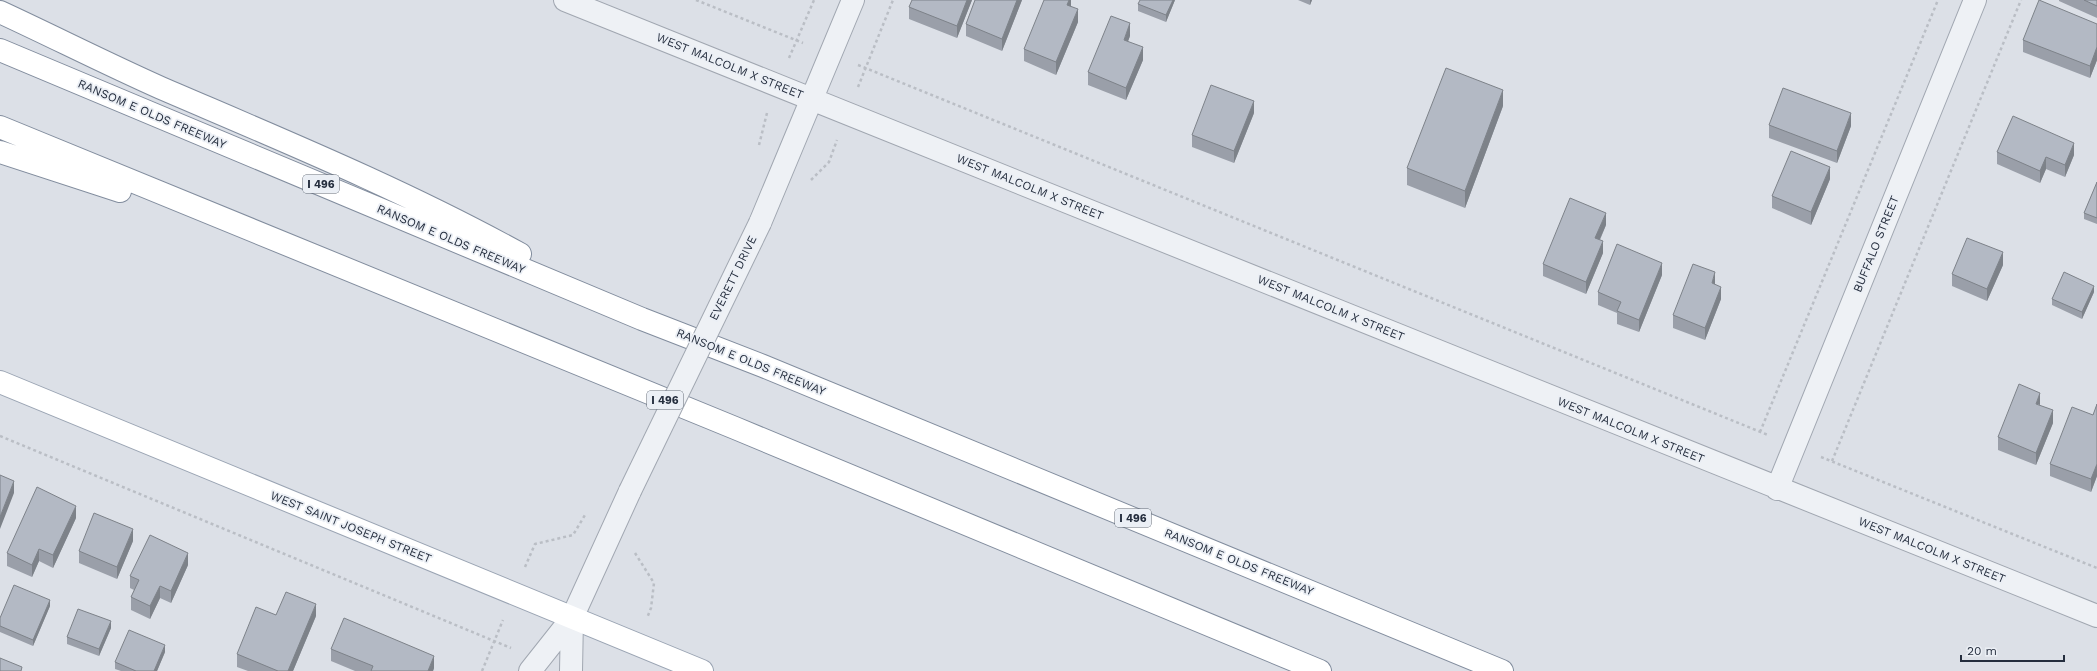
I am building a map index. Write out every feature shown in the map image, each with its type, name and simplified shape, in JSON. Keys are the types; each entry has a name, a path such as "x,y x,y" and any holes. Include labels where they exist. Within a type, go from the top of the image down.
{"main road":[{"path":"0,12 160,87 319,155 473,228 619,309"},
{"name":"RANSOM E OLDS FREEWAY","path":"0,50 619,309 771,369 1502,671"},
{"name":"I 496","path":"0,127 1320,671"},
{"path":"0,152 38,163 364,276"},
{"name":"WEST SAINT JOSEPH STREET","path":"0,382 702,671"}],"street":[{"name":"WEST MALCOLM X STREET","path":"565,0 1777,489 2097,616"},
{"name":"EVERETT DRIVE","path":"535,665 572,618 630,491 760,223 854,0"},
{"name":"BUFFALO STREET","path":"1777,489 1975,0"},
{"name":"EVERETT DRIVE","path":"571,671 572,618"}],"path":[{"path":"696,0 2097,568"},
{"path":"1760,432 1938,0"},
{"path":"1832,461 2021,0"},
{"path":"0,436 535,665"},
{"path":"635,644 651,608 654,583 635,553 637,547"}],"building":[{"path":"912,0 967,0 957,26 909,7"},
{"path":"975,0 1017,0 1002,39 966,24"},
{"path":"1044,0 1069,0 1067,5 1078,9 1056,62 1024,49"},
{"path":"1140,0 1173,0 1166,15 1138,4"},
{"path":"2039,0 2097,24 2097,47 2090,66 2023,40"},
{"path":"2084,0 2097,0 2097,6"},
{"path":"1111,16 1130,23 1124,40 1143,47 1126,88 1088,72"},
{"path":"1446,68 1503,90 1465,191 1407,168"},
{"path":"1211,85 1254,101 1234,151 1192,135"},
{"path":"1783,88 1851,113 1837,151 1769,125"},
{"path":"2013,116 2074,143 2065,165 2046,157 2040,171 1997,152"},
{"path":"1791,151 1830,167 1811,212 1772,196"},
{"path":"2097,182 2097,218 2084,213"},
{"path":"1570,198 1606,213 1595,238 1603,241 1586,282 1543,264"},
{"path":"1967,238 2003,252 1987,289 1952,274"},
{"path":"1617,244 1662,263 1639,320 1617,311 1621,302 1598,292"},
{"path":"1693,264 1715,272 1712,283 1721,287 1705,328 1673,315"},
{"path":"2064,272 2094,286 2082,312 2052,299"},
{"path":"2019,384 2040,393 2036,404 2053,410 2036,453 1998,437"},
{"path":"2097,404 2097,464 2091,479 2050,464 2072,407 2093,415"},
{"path":"0,475 14,481 0,517"},
{"path":"37,487 76,506 53,555 39,549 32,565 7,553"},
{"path":"94,513 133,529 117,567 79,551"},
{"path":"150,535 188,553 171,591 160,586 150,606 131,597 139,580 130,576"},
{"path":"14,585 50,600 33,640 0,626 0,618"},
{"path":"286,592 316,604 288,671 278,671 237,654 256,607 276,615"},
{"path":"78,609 111,621 99,649 67,637"},
{"path":"344,618 434,656 428,671 371,671 373,666 331,649"},
{"path":"129,630 165,645 154,671 136,671 115,662"},
{"path":"0,658 22,667 21,671 0,671"}]}
